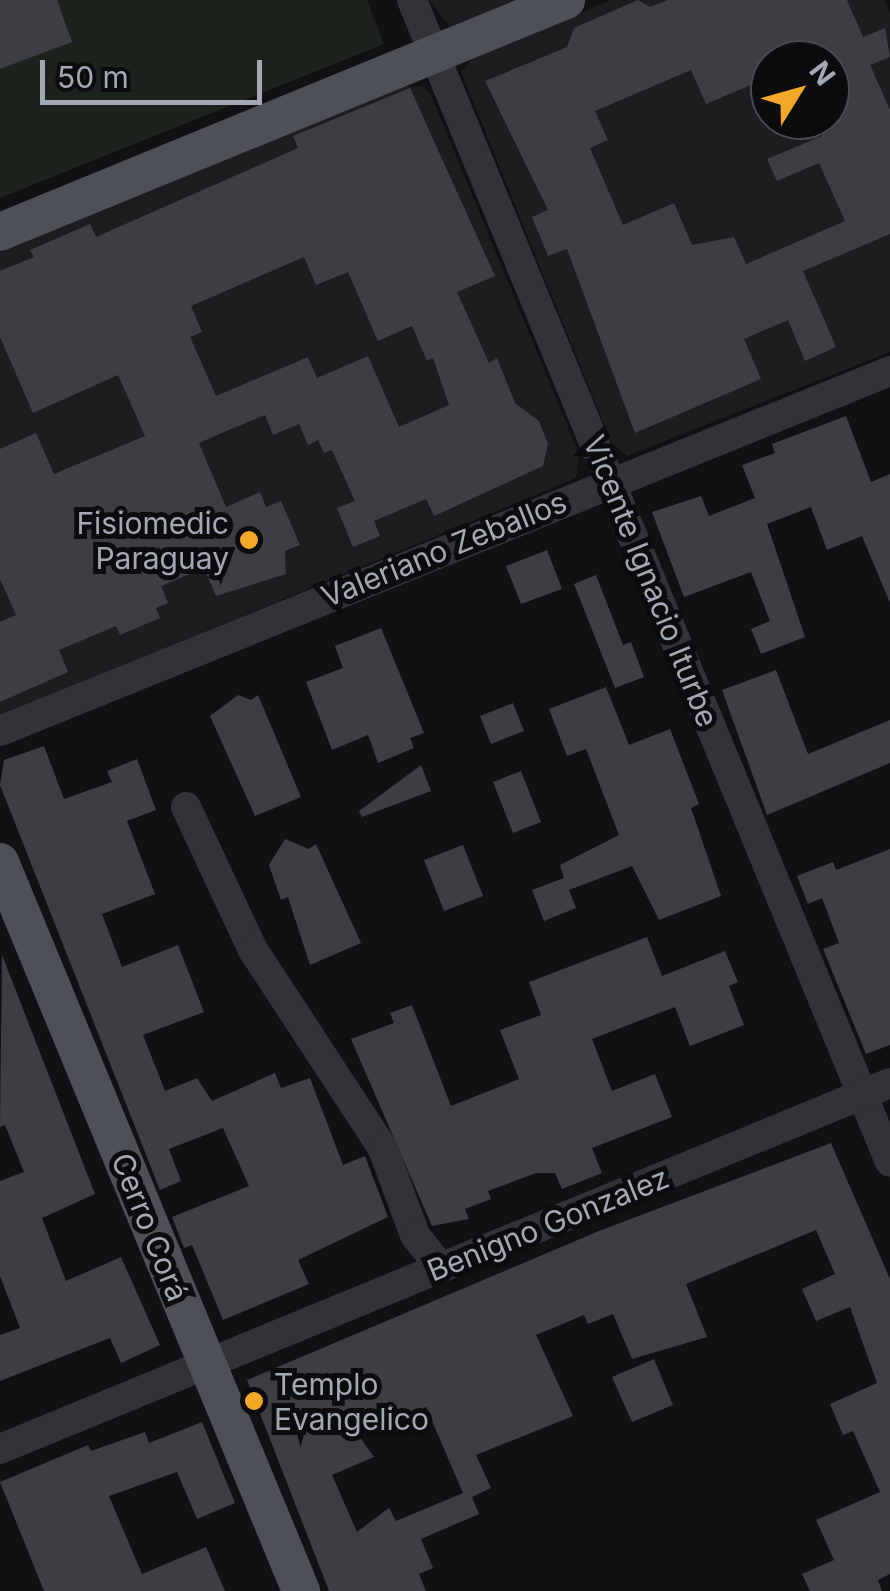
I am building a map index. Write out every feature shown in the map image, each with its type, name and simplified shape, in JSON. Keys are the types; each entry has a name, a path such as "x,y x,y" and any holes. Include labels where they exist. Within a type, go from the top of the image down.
{"main road":[{"path":"0,232 566,0"},
{"name":"Cerro Corá","path":"0,862 300,1591"}],"street":[{"name":"Vicente Ignacio Iturbe","path":"412,0 610,482 876,1089 890,1162"},
{"name":"Valeriano Zeballos","path":"0,731 890,372"},
{"path":"186,807 253,950 383,1149 415,1234 441,1268"},
{"name":"Benigno Gonzalez","path":"0,1449 876,1089"}],"shaded area":[{"path":"0,0 367,0 384,44 0,198"},
{"path":"429,0 524,0 450,27"},
{"path":"611,0 885,0 890,13 890,352 627,456 611,442 461,72 474,57"},
{"path":"403,86 424,87 431,95 579,454 576,478 0,717 0,253"}],"building":[{"path":"0,0 57,0 72,42 0,69"},
{"path":"638,0 650,7 668,0 847,0 863,37 885,28 890,57 870,65 890,110 890,234 803,271 836,347 805,361 788,320 744,339 761,379 635,433 567,249 548,256 532,217 548,210 485,81 567,47 574,28","holes":["750,40 850,40 850,140 812,140 767,159 777,181 819,163 845,221 746,264 734,237 692,245 674,203 623,225 590,148 608,140 595,111 691,70 706,104 750,85"]},
{"path":"410,88 495,276 457,292 489,363 497,358 515,403 539,421 548,444 543,466 434,516 426,499 374,521 380,536 353,547 337,508 355,501 332,450 324,453 318,440 308,445 299,424 273,435 265,415 231,429 199,443 226,507 260,492 266,507 281,501 300,545 285,551 286,574 216,596 204,568 161,586 168,603 156,608 160,618 120,635 116,626 59,650 68,672 0,702 0,622 16,615 0,579 0,449 36,433 54,474 145,436 118,375 33,413 0,337 0,271 34,257 30,250 90,224 96,237 298,148 293,136","holes":["304,257 316,285 348,272 378,341 412,326 427,361 433,358 449,405 399,427 368,356 317,378 308,357 216,396 190,337 202,332 191,306"]},
{"path":"846,416 871,482 890,474 890,603 862,536 827,550 811,507 767,524 805,637 761,654 751,629 770,621 751,572 684,597 652,512 701,496 709,516 755,498 742,465 775,453 772,444"},
{"path":"547,550 562,589 521,604 506,566"},
{"path":"596,575 623,645 631,642 644,677 615,688 574,584"},
{"path":"381,628 424,733 410,738 414,748 378,763 368,735 332,750 306,682 343,668 335,646"},
{"path":"776,670 808,754 890,720 890,763 767,815 722,690"},
{"path":"606,687 629,745 670,729 699,804 691,808 721,896 659,920 632,866 569,890 576,908 544,921 532,890 564,878 560,865 619,835 586,749 567,756 549,709"},
{"path":"238,695 251,700 258,695 301,797 255,816 210,716"},
{"path":"513,703 524,731 491,744 480,716"},
{"path":"44,746 64,799 112,782 107,771 137,759 156,810 127,821 155,894 102,914 122,967 178,945 204,1012 143,1035 165,1091 197,1078 212,1101 275,1073 281,1088 310,1078 343,1165 365,1156 388,1217 298,1260 309,1284 223,1320 192,1245 184,1248 172,1217 249,1186 223,1128 169,1149 181,1181 160,1190 0,785 4,760"},
{"path":"421,765 431,791 362,817 359,811"},
{"path":"521,771 541,822 513,833 493,782"},
{"path":"285,839 309,849 316,844 361,943 310,965 288,897 281,900 269,865"},
{"path":"463,845 483,896 444,911 424,860"},
{"path":"890,849 890,1045 866,1054 823,949 839,943 822,898 808,904 797,876 833,862 836,870"},
{"path":"647,937 662,976 725,951 738,982 729,986 744,1025 690,1046 675,1007 592,1039 612,1091 655,1074 672,1117 592,1148 602,1173 562,1189 555,1173 536,1173 488,1191 491,1199 465,1209 469,1219 432,1226 351,1039 394,1023 390,1013 412,1005 451,1106 519,1079 500,1030 541,1015 529,982"},
{"path":"2,955 95,1194 42,1218 66,1281 121,1257 160,1345 121,1363 110,1338 0,1381 0,1335 20,1328 0,1276 0,1181 24,1172 5,1125 0,1127"},
{"path":"831,1143 890,1279 890,1574 878,1580 882,1591 810,1591 802,1574 834,1560 816,1520 880,1492 853,1431 843,1435 830,1404 877,1383 850,1307 816,1321 802,1289 835,1274 816,1230 686,1284 707,1337 632,1359 613,1314 588,1324 584,1315 536,1335 573,1416 476,1455 491,1488 472,1497 479,1514 421,1539 433,1568 419,1574 426,1591 329,1591 247,1380 599,1231","holes":["426,1407 463,1493 396,1521 389,1508 357,1532 332,1475 374,1457 359,1436"]},
{"path":"654,1359 673,1405 632,1422 612,1377"},
{"path":"202,1422 235,1503 197,1519 177,1472 109,1496 142,1574 206,1547 225,1591 44,1591 0,1482 88,1445 91,1451 145,1432 149,1443"}],"place":[{"name":"Fisiomedic Paraguay","path":"249,540"},
{"name":"Templo Evangelico","path":"254,1401"}]}
